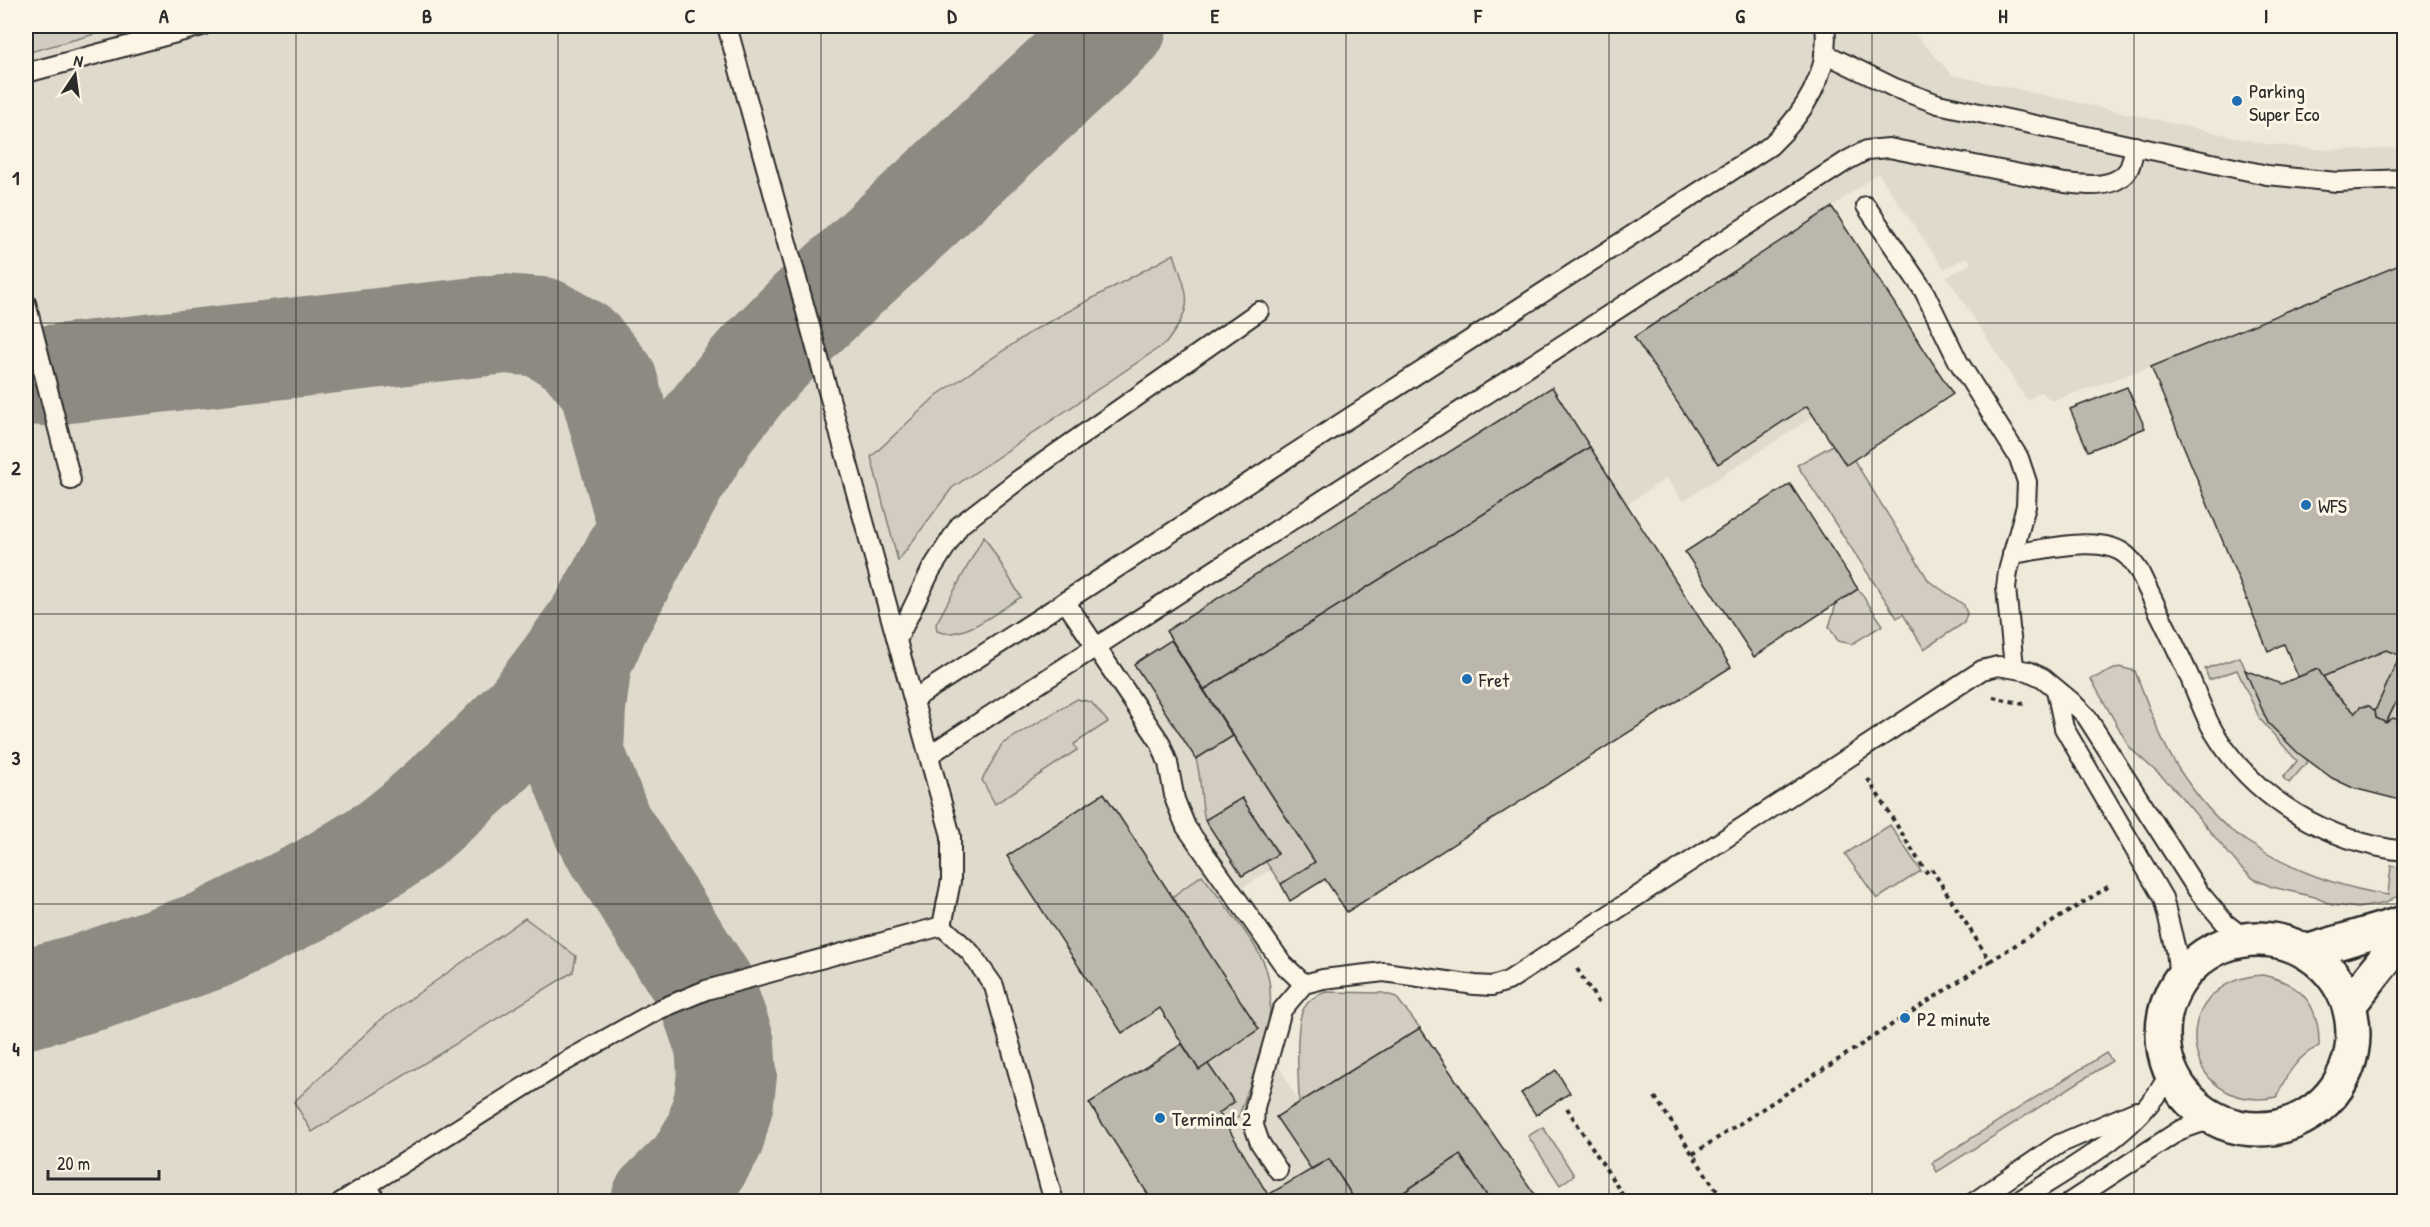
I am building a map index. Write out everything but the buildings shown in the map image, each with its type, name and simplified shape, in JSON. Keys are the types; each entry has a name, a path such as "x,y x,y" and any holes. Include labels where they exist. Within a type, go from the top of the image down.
{"street":[{"path":"2306,952 2404,923"},
{"path":"2349,1005 2404,936"},
{"path":"2247,940 2277,941 2306,952 2332,975 2349,1005 2353,1032 2350,1059 2339,1084 2322,1105 2299,1120 2273,1128 2247,1129 2222,1122 2200,1110 2170,1072 2164,1053 2162,1031 2169,999 2179,980 2202,956 2224,945 2247,940"}],"lane":[{"path":"26,74 202,26"},
{"path":"727,26 951,836 951,881 942,926"},
{"path":"914,699 1770,146 1788,129 1816,88 1824,53 1825,26"},
{"path":"1824,53 1895,88 1938,104 2267,175 2337,182 2404,179"},
{"path":"929,755 1818,179 1867,150 1889,148 2065,183 2094,186 2117,180 2129,169 2135,146"},
{"path":"1866,206 1924,291 1958,361 2019,458 2027,482 2026,506 2012,554 2006,588 2014,667"},
{"path":"26,303 71,480"},
{"path":"897,640 931,570 960,525 1021,478 1259,311"},
{"path":"2012,554 2093,543 2111,547 2127,555 2139,571 2215,734 2257,785 2284,806 2315,825 2347,839 2377,848 2404,851"},
{"path":"1065,601 1160,742 1168,762 1175,800 1186,827 1283,964 1304,984"},
{"path":"1278,1170 1260,1143 1254,1126 1255,1107 1282,1010 1304,984 1323,979 1384,972 1475,985 1492,986 1508,981 1982,670 1998,666 2014,667 2043,678 2086,716 2198,891 2225,923 2247,940"},
{"path":"2056,690 2064,728 2163,898 2176,950 2179,980"},
{"path":"342,1202 559,1065 658,1010 706,990 942,926"},
{"path":"942,926 970,952 994,986 1054,1202"},
{"path":"2017,1202 2115,1136 2151,1105 2162,1090 2170,1072"},
{"path":"1974,1202 2059,1144 2151,1105"},
{"path":"2070,1202 2180,1130 2200,1123 2222,1122"},
{"path":"367,1185 377,1202"}],"path":[{"path":"1864,773 1926,872 1931,868 1990,961"},
{"path":"1693,1154 2111,885"},
{"path":"1655,1097 1724,1202"},
{"path":"1567,1108 1627,1202"}],"shaded area":[{"path":"26,26 1908,26 1952,75 2267,144 2313,149 2366,150 2404,147 2404,263 2151,367 2052,401 2041,392 2027,400 1947,277 1971,263 1967,257 1944,269 1878,173 1832,207 1634,336 1718,464 1807,406 1814,416 1683,501 1666,478 1626,505 1731,667 1347,912 1305,847 1189,923 1259,1029 1299,1103 1420,1028 1540,1201 26,1201"},
{"path":"26,26 124,26 26,53"},
{"path":"1174,254 1186,291 1186,300 1182,319 1166,343 952,488 898,561 871,457 937,395 1034,330"},
{"path":"1833,445 1854,460 1929,581 1964,605 1967,614 1964,623 1924,649 1903,614 1897,618 1797,465"},
{"path":"984,536 1021,597 968,629 947,633 937,631 936,624"},
{"path":"1858,589 1883,625 1852,644 1838,641 1829,627 1836,604"},
{"path":"2386,650 2400,655 2375,711 2364,705 2355,713 2334,693 2322,677"},
{"path":"2240,657 2268,722 2308,761 2289,783 2283,778 2297,761 2260,719 2237,670 2209,680 2205,669"},
{"path":"2119,667 2135,671 2159,733 2171,757 2209,810 2224,825 2287,864 2326,880 2367,891 2388,895 2391,866 2404,867 2404,891 2386,903 2358,908 2332,905 2315,897 2272,887 2254,879 2240,867 2172,786 2130,748 2091,679"},
{"path":"2404,685 2404,725 2400,719 2388,720"},
{"path":"1077,699 1091,702 1108,722 1074,744 1077,750 995,804 982,780 1002,744"},
{"path":"1233,736 1315,862 1281,884 1266,862 1278,853 1242,798 1205,820 1196,759"},
{"path":"1890,825 1921,871 1877,899 1845,854"},
{"path":"1202,875 1259,953 1267,972 1270,992 1270,1013 1266,1034 1253,1077 1239,1116 1225,1123 1219,1113 1234,1102 1208,1064 1259,1029 1172,897"},
{"path":"525,918 576,956 573,972 312,1132 294,1102 379,1021"},
{"path":"2263,975 2289,984 2306,999 2316,1020 2319,1047 2305,1055 2293,1067 2277,1097 2244,1097 2219,1087 2203,1068 2195,1045 2197,1021 2209,999 2231,983"},
{"path":"1326,992 1383,993 1396,997 1420,1028 1299,1103 1298,1040 1301,1016 1311,1000"},
{"path":"2106,1053 2112,1061 1937,1172 1932,1163"},
{"path":"1543,1127 1574,1175 1560,1185 1528,1136"}],"taxiway":[{"path":"26,999 95,980 210,940 319,886 389,843 414,823 481,763 530,714 566,667 601,617 677,476 709,424 751,371 807,314 1117,26"},
{"path":"41,376 504,324 542,327 579,348 608,383 649,529"},
{"path":"596,629 582,661 576,707 574,753 603,828 706,990 725,1045 727,1074 724,1100 715,1135 695,1169 661,1202"}],"place":[{"name":"Parking Super Eco","path":"2237,101"},
{"name":"WFS","path":"2306,505"},
{"name":"Fret","path":"1467,679"},
{"name":"P2 minute","path":"1905,1018"},
{"name":"Terminal 2","path":"1160,1118"}]}
